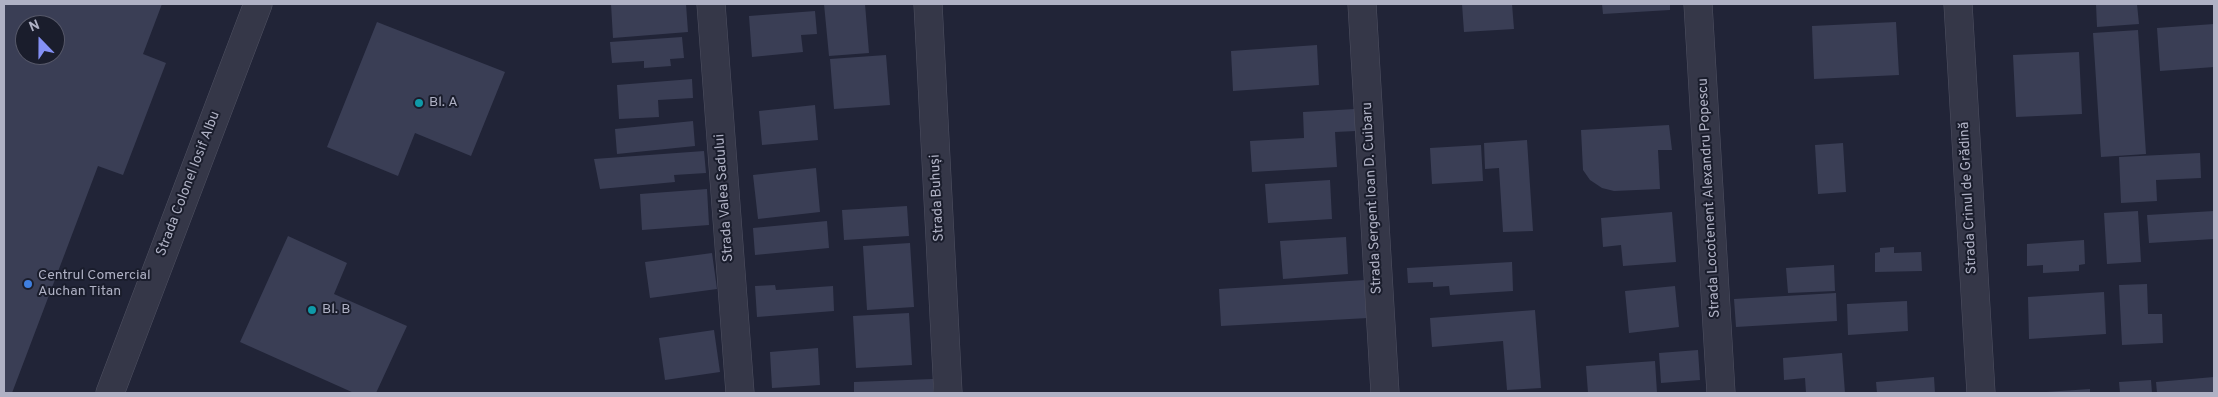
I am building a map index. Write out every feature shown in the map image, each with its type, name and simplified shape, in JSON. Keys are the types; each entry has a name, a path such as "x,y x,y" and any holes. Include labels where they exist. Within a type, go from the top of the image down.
{"street":[{"name":"Strada Colonel Iosif Albu","path":"110,393 258,4"},
{"name":"Strada Valea Sadului","path":"710,4 740,393"},
{"name":"Strada Buhuși","path":"928,4 948,393"},
{"name":"Strada Sergent Ioan D. Cuibaru","path":"1362,4 1385,393"},
{"name":"Strada Locotenent Alexandru Popescu","path":"1698,4 1721,393"},
{"name":"Strada Crinul de Grădină","path":"1958,4 1981,393"}],"building":[{"name":"Centrul Comercial Auchan Titan","path":"4,4 162,4 143,54 166,63 123,175 98,166 12,393 4,393"},
{"path":"611,4 686,4 688,32 613,38"},
{"path":"824,4 865,4 869,53 829,56"},
{"path":"1462,4 1512,4 1514,29 1464,32"},
{"path":"1602,4 1670,4 1670,10 1603,14"},
{"path":"2096,4 2137,4 2139,24 2097,27"},
{"path":"815,11 817,34 801,35 803,52 752,57 749,16"},
{"name":"Bl. A","path":"377,22 505,72 471,156 415,133 398,176 327,147"},
{"path":"1896,22 1899,75 1814,79 1812,26"},
{"path":"2214,24 2214,67 2160,71 2157,28"},
{"path":"2138,30 2146,154 2101,157 2093,33"},
{"path":"682,37 684,58 670,59 671,66 644,68 644,61 612,63 610,42"},
{"path":"1317,45 1319,85 1233,91 1231,51"},
{"path":"2079,52 2082,114 2016,117 2013,55"},
{"path":"886,55 890,105 834,109 830,59"},
{"path":"692,79 693,98 658,100 659,117 619,119 617,85"},
{"path":"815,105 818,140 762,145 759,111"},
{"path":"1355,109 1356,131 1335,132 1337,167 1252,172 1250,141 1304,138 1303,112"},
{"path":"693,121 695,146 617,154 615,129"},
{"path":"1669,125 1672,150 1658,150 1660,189 1614,191 1602,188 1590,180 1583,170 1581,130"},
{"path":"1527,140 1533,231 1503,232 1499,168 1485,169 1484,143"},
{"path":"1843,143 1846,192 1818,194 1815,145"},
{"path":"1481,145 1483,181 1432,184 1430,148"},
{"path":"704,151 706,173 674,175 675,182 600,189 594,159"},
{"path":"2200,153 2201,178 2156,180 2157,201 2121,203 2119,157"},
{"path":"816,168 820,212 758,219 753,175"},
{"path":"1330,180 1332,219 1268,223 1265,184"},
{"path":"707,189 709,225 642,230 640,194"},
{"path":"907,206 909,236 844,240 842,210"},
{"path":"2138,211 2141,262 2107,264 2104,213"},
{"path":"2214,211 2214,239 2149,243 2147,215"},
{"path":"1672,212 1676,262 1623,266 1621,245 1603,247 1601,218"},
{"path":"827,221 829,248 755,255 753,228"},
{"name":"Bl. B","path":"288,236 347,263 334,294 407,326 376,393 354,393 240,342"},
{"path":"1346,237 1348,274 1283,279 1280,241"},
{"path":"2084,240 2085,264 2079,265 2079,271 2043,273 2043,265 2027,266 2027,244"},
{"path":"910,243 914,307 867,310 863,246"},
{"path":"1894,247 1894,253 1921,252 1922,271 1875,272 1875,253 1880,252 1880,248"},
{"path":"712,253 717,289 650,298 645,262"},
{"path":"1512,262 1513,291 1450,295 1449,286 1433,287 1433,282 1408,283 1407,268"},
{"path":"1834,265 1835,291 1788,293 1786,268"},
{"path":"1365,280 1368,318 1221,326 1219,289"},
{"path":"2147,284 2148,314 2162,314 2163,343 2122,345 2119,285"},
{"path":"775,285 776,290 833,286 834,311 757,317 755,286"},
{"path":"1675,286 1679,327 1629,333 1625,291"},
{"path":"2104,292 2106,334 2029,339 2028,297"},
{"path":"1836,293 1837,321 1736,327 1734,299"},
{"path":"1907,301 1908,331 1848,335 1847,304"},
{"path":"1535,310 1541,388 1507,390 1503,341 1432,347 1430,318"},
{"path":"909,313 912,365 856,368 853,316"},
{"path":"714,330 720,372 665,380 659,338"},
{"path":"818,348 820,385 772,388 770,352"},
{"path":"1698,350 1700,380 1661,383 1659,353"},
{"path":"1842,353 1845,393 1806,393 1805,378 1784,380 1783,358"},
{"path":"1655,361 1657,393 1588,393 1586,366"},
{"path":"1934,377 1935,393 1877,393 1876,382"},
{"path":"2214,377 2214,393 2157,393 2156,382"},
{"path":"933,379 933,393 854,393 854,382"},
{"path":"2151,380 2152,393 2120,393 2119,382"},
{"path":"2090,389 2090,393 2046,393 2046,392"}],"place":[{"name":"Bl. A","path":"419,103"},
{"name":"Centrul Comercial Auchan Titan","path":"28,284"},
{"name":"Bl. B","path":"312,310"}]}
